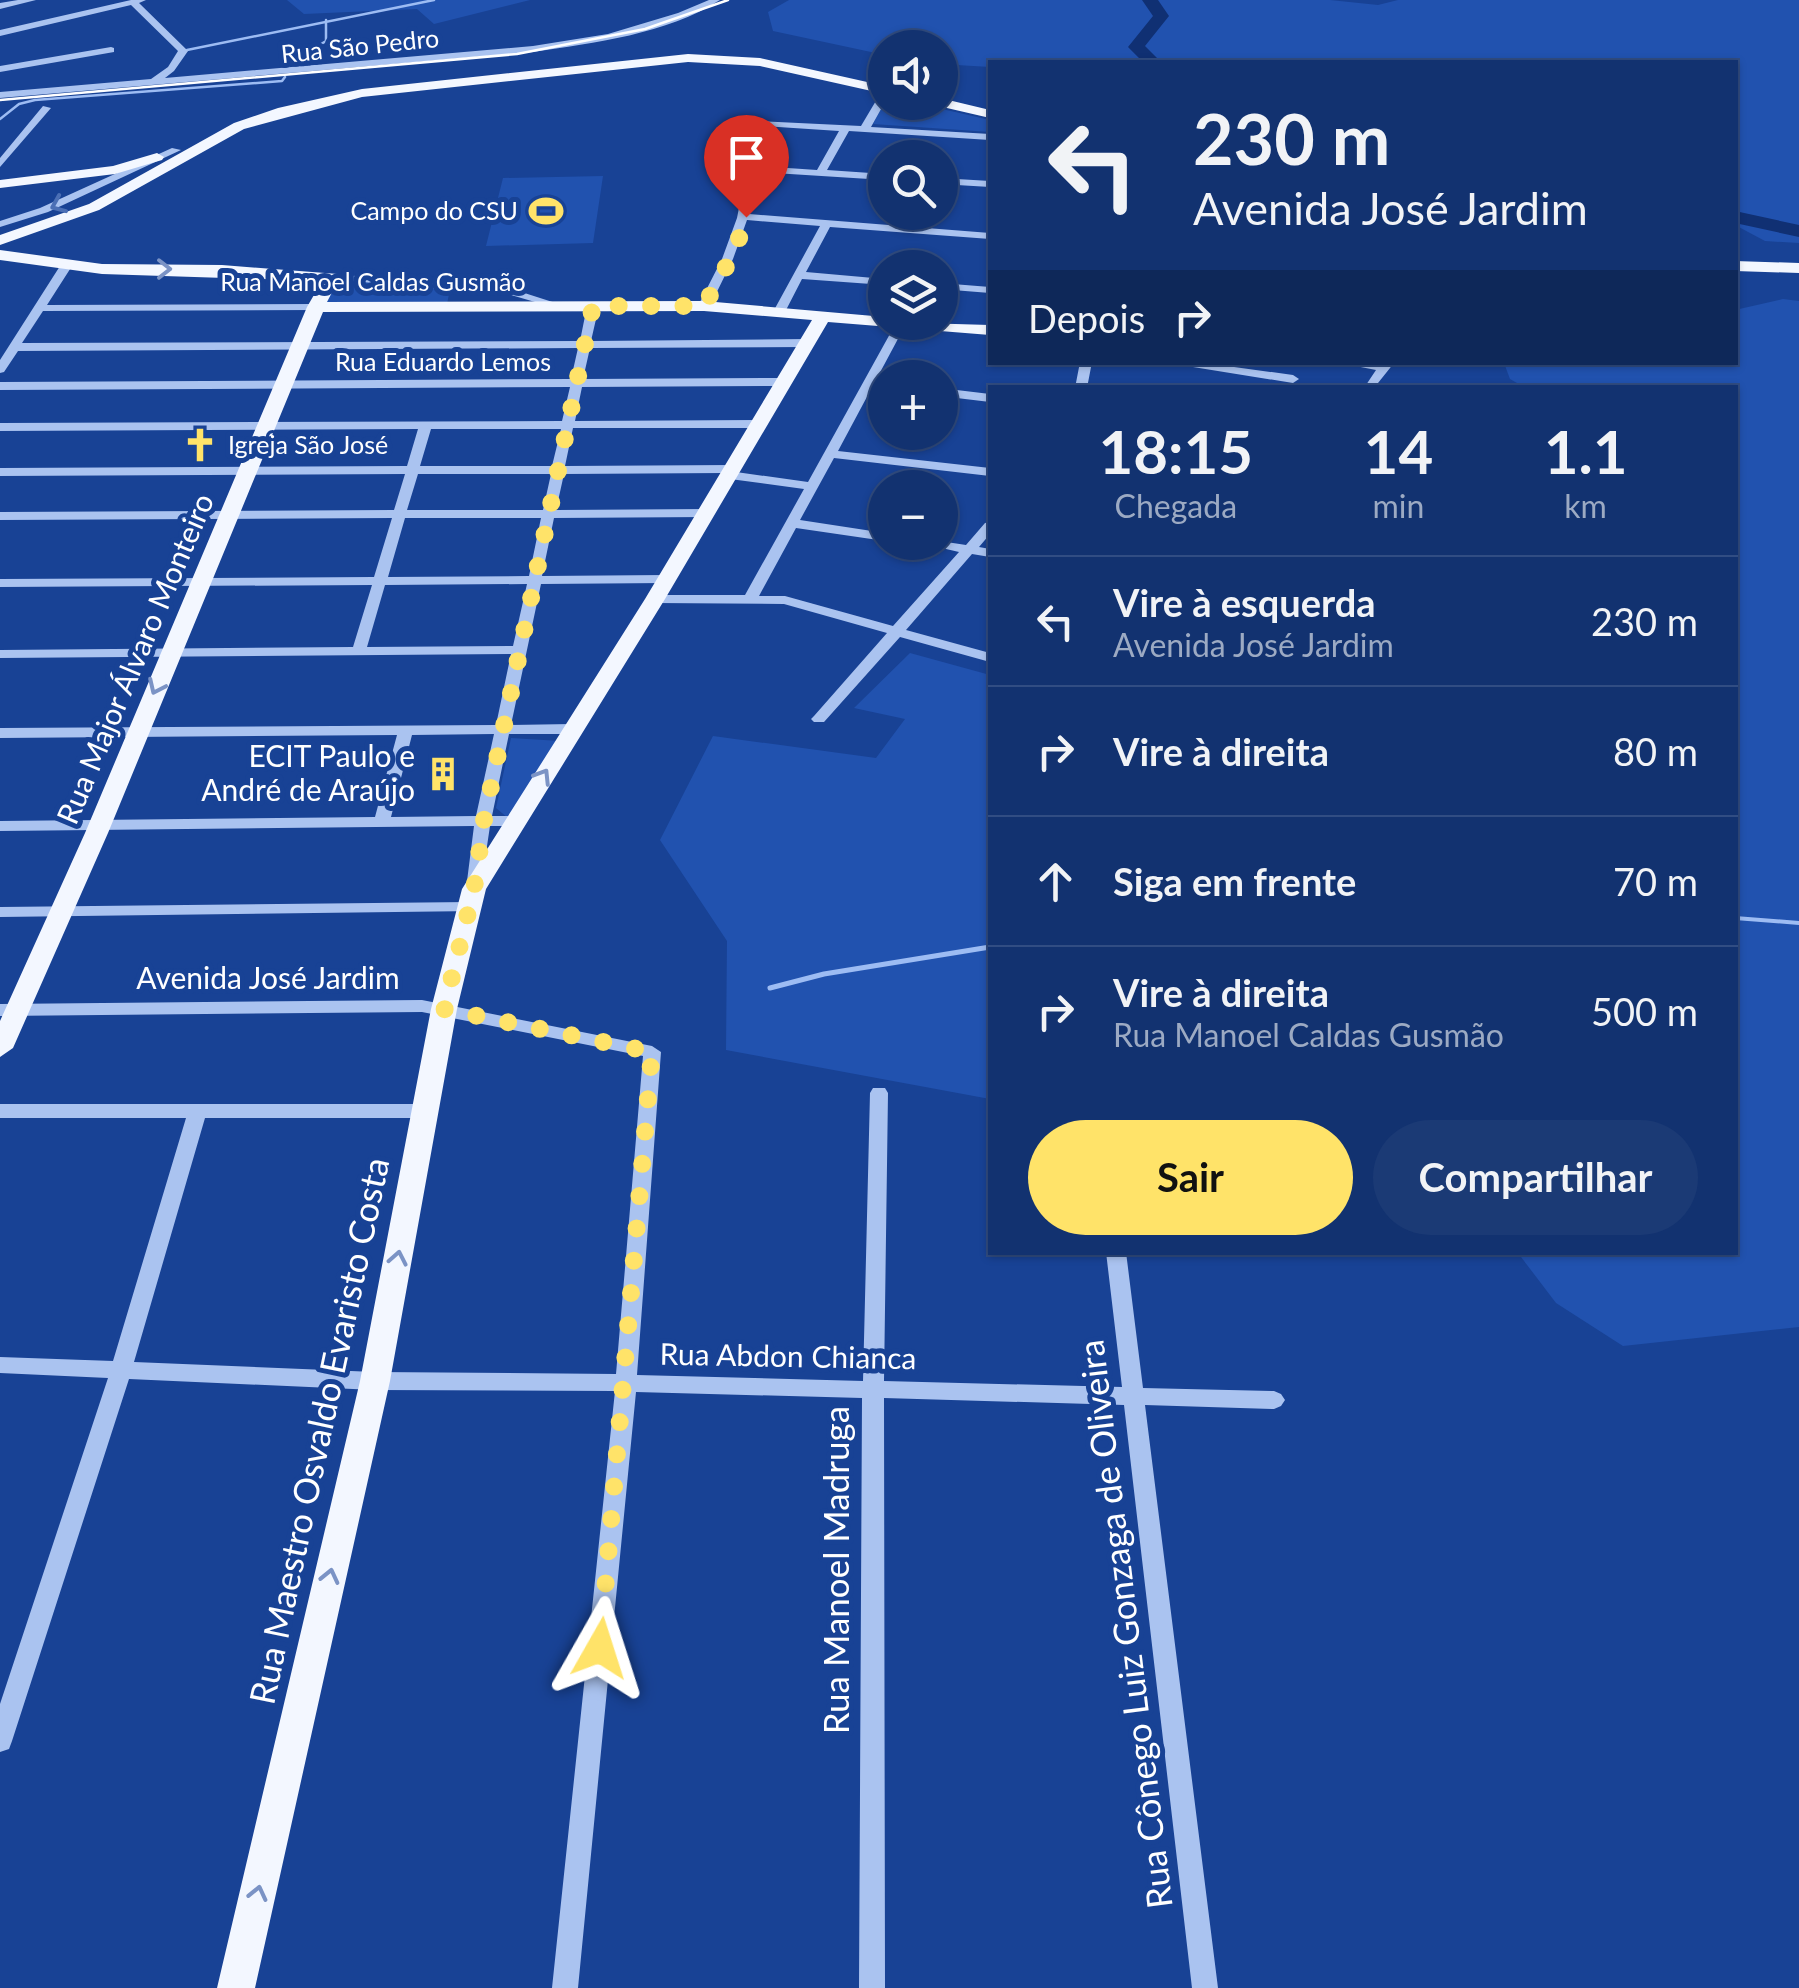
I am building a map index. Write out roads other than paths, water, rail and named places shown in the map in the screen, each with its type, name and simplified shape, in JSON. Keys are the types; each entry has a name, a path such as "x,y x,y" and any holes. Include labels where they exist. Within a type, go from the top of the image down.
{"main road":[{"path":"0,184 114,170 176,150 232,123 312,97 657,55 750,56 868,85"},
{"path":"34,261 28,245 108,190 239,126 283,110 373,91 688,58 760,62 868,85"},
{"path":"958,104 988,111"},
{"path":"62,178 108,190"},
{"path":"0,240 57,223"},
{"path":"0,255 66,266 332,277"},
{"path":"1738,263 1799,264"},
{"name":"Rua Major Álvaro Monteiro","path":"0,1048 9,1010 61,912 285,385 294,348 332,277"},
{"name":"Rua Manoel Caldas Gusmão","path":"315,308 704,306 868,320"},
{"name":"Rua Maestro Osvaldo Evaristo Costa","path":"236,1988 375,1381 444,1009 472,898 515,821 708,512 822,316"},
{"path":"958,327 988,330"}],"street":[{"path":"0,6 32,0"},
{"name":"Rua São Pedro","path":"0,95 512,51 656,24 716,0"},
{"path":"0,33 138,1 183,51 171,68 152,83"},
{"path":"0,69 111,50"},
{"path":"0,164 46,108"},
{"path":"864,130 869,120"},
{"path":"704,306 735,251 746,217 759,124 988,138"},
{"path":"820,173 845,129"},
{"path":"0,224 108,190 176,150"},
{"path":"753,168 868,176"},
{"path":"958,182 988,184"},
{"path":"746,217 988,236"},
{"path":"779,312 826,224"},
{"path":"0,370 66,266"},
{"path":"799,275 868,281"},
{"path":"332,277 512,292 559,306"},
{"path":"958,287 988,290"},
{"path":"0,912 472,898 484,820 593,306"},
{"name":"Rua Manoel Caldas Gusmão","path":"42,308 315,308"},
{"path":"752,596 892,340"},
{"path":"14,346 294,348 806,343"},
{"path":"1185,365 1290,383"},
{"path":"1370,385 1386,365"},
{"name":"Rua Eduardo Lemos","path":"0,386 782,382"},
{"path":"958,394 988,398"},
{"path":"359,651 426,424"},
{"path":"0,427 758,424"},
{"path":"830,454 988,472"},
{"path":"0,472 558,468 732,472 812,486"},
{"path":"0,516 708,512"},
{"path":"792,524 868,535"},
{"path":"819,719 988,529"},
{"path":"958,548 988,553"},
{"path":"0,584 666,579"},
{"path":"656,598 752,596 818,607 988,657"},
{"path":"0,654 520,650"},
{"path":"382,823 406,729"},
{"path":"0,733 572,729"},
{"path":"0,826 515,821"},
{"name":"Avenida José Jardim","path":"9,1010 353,1005 444,1009 652,1052 626,1382"},
{"name":"Rua Manoel Madruga","path":"872,1988 873,1389 879,1093"},
{"path":"0,1111 426,1111"},
{"path":"0,1741 121,1370 197,1112"},
{"name":"Rua Cônego Luiz Gonzaga de Oliveira","path":"1116,1255 1204,1988"},
{"name":"Rua Abdon Chianca","path":"0,1366 375,1381 626,1382 1274,1400"},
{"path":"565,1988 626,1382"}],"waterway":[{"path":"326,22 434,0"},
{"path":"1150,0 1161,16 1136,47 1151,60"},
{"path":"187,50 326,22"},
{"path":"287,71 289,64 326,41 326,22"},
{"path":"0,119 19,104 35,100 282,81 285,77"},
{"path":"1738,218 1799,231"},
{"path":"1738,918 1799,923"},
{"path":"770,988 824,974 988,947"}],"tram line":[{"path":"0,100 517,54 645,29 728,0"}],"place":[{"name":"Campo do CSU","path":"546,211"},
{"name":"Igreja São José","path":"200,445"},
{"name":"ECIT Paulo e André de Araújo","path":"443,774"}]}
